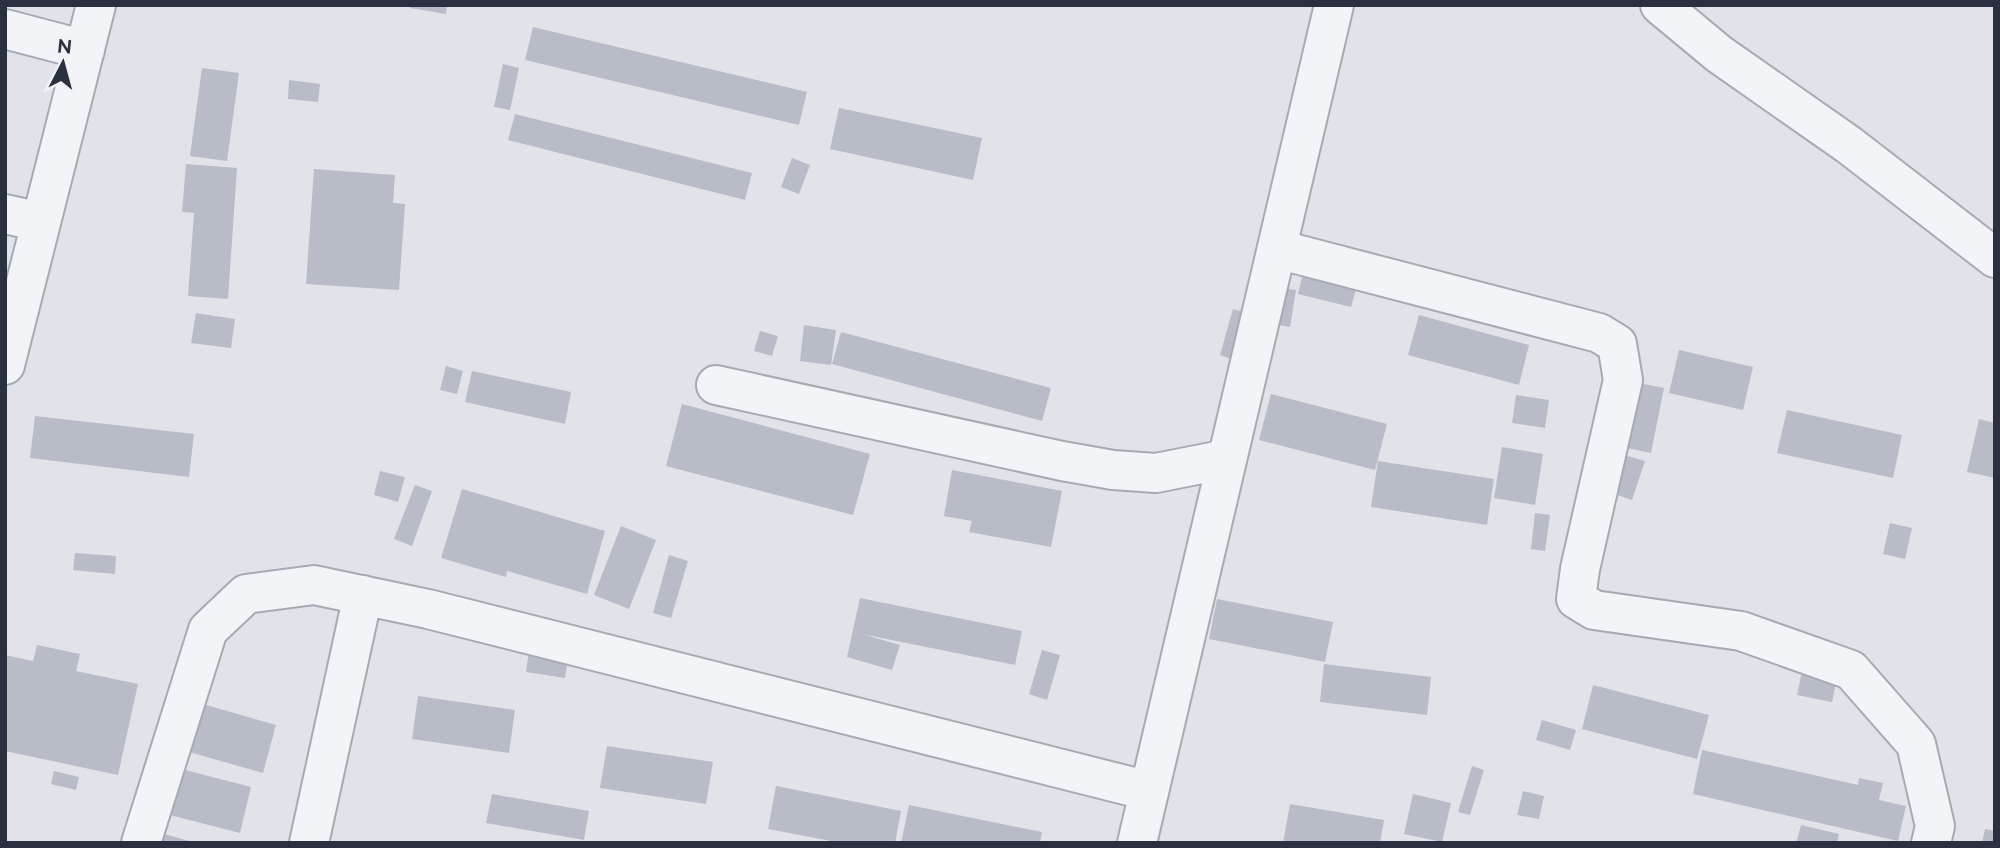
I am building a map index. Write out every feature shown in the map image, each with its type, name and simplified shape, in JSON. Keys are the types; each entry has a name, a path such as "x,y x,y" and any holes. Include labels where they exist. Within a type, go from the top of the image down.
{"street":[{"path":"5,365 23,218 85,50 96,5"},
{"path":"1137,843 1334,5"},
{"path":"1660,5 1719,54 1849,145 1995,258"},
{"path":"5,29 85,50"},
{"path":"1277,249 1599,333 1618,344 1623,380 1576,599 1594,610 1741,631 1851,670 1916,744 1934,826 1931,843"},
{"path":"716,385 1113,470 1156,474 1227,459"},
{"path":"141,843 208,630 246,594 314,585 428,609 1149,791"},
{"path":"309,843 363,595"}],"building":[{"path":"411,5 447,5 446,14 410,8"},
{"path":"533,27 807,92 799,125 525,60"},
{"path":"503,64 519,68 510,110 494,107"},
{"path":"202,68 239,73 227,161 190,156"},
{"path":"289,80 320,84 318,102 288,99"},
{"path":"839,108 982,138 973,180 830,149"},
{"path":"515,114 752,173 745,200 508,140"},
{"path":"792,158 810,165 799,194 781,187"},
{"path":"186,164 237,168 228,299 188,296 194,213 182,212"},
{"path":"314,169 395,175 393,203 405,204 399,290 306,284"},
{"path":"1306,261 1360,275 1351,307 1298,294"},
{"path":"1254,283 1296,290 1290,327 1248,320"},
{"path":"1233,309 1244,312 1231,359 1220,355"},
{"path":"196,313 235,319 231,348 191,343"},
{"path":"1419,315 1529,345 1519,385 1408,355"},
{"path":"804,325 836,330 831,365 800,361"},
{"path":"760,331 778,336 772,356 754,351"},
{"path":"841,332 1051,388 1042,421 832,364"},
{"path":"1679,350 1753,367 1743,410 1669,393"},
{"path":"446,366 463,371 457,394 440,390"},
{"path":"472,371 571,392 565,424 465,402"},
{"path":"1628,381 1664,388 1651,453 1627,448"},
{"path":"1271,394 1387,424 1375,470 1259,440"},
{"path":"1516,395 1549,400 1545,428 1512,423"},
{"path":"682,404 870,454 853,515 666,466"},
{"path":"1787,410 1902,435 1893,478 1777,453"},
{"path":"35,416 194,434 189,477 30,458"},
{"path":"1979,419 1995,423 1995,478 1967,472"},
{"path":"1502,447 1543,454 1535,505 1494,498"},
{"path":"1614,452 1645,461 1632,500 1602,490"},
{"path":"1378,461 1494,479 1487,525 1371,507"},
{"path":"952,470 1062,491 1051,547 969,532 972,521 944,516"},
{"path":"380,471 405,477 398,502 374,495"},
{"path":"415,485 432,491 412,546 394,539"},
{"path":"462,489 605,531 587,594 507,571 506,577 441,558"},
{"path":"1535,513 1550,515 1545,551 1531,549"},
{"path":"1890,523 1912,528 1905,559 1883,554"},
{"path":"621,526 656,540 629,609 594,595"},
{"path":"75,553 116,556 115,574 73,570"},
{"path":"669,555 688,561 671,618 653,613"},
{"path":"860,598 1022,631 1015,665 862,634 900,645 892,670 847,657"},
{"path":"1217,599 1333,622 1325,662 1209,639"},
{"path":"531,635 571,641 565,678 526,672"},
{"path":"37,645 80,654 76,671 138,684 118,775 5,751 5,655 33,661"},
{"path":"1042,650 1060,655 1047,700 1029,694"},
{"path":"1805,656 1840,663 1832,702 1797,695"},
{"path":"1324,664 1431,677 1427,715 1320,702"},
{"path":"1593,685 1709,715 1697,759 1582,729"},
{"path":"418,696 515,710 509,753 412,739"},
{"path":"182,698 276,725 263,773 168,746"},
{"path":"1542,720 1576,730 1570,750 1536,740"},
{"path":"607,746 713,762 706,804 600,788"},
{"path":"1702,750 1858,785 1859,778 1883,783 1879,800 1906,806 1898,841 1693,794"},
{"path":"166,765 251,787 240,833 154,811"},
{"path":"1472,766 1484,770 1470,815 1458,812"},
{"path":"54,771 79,777 76,790 51,784"},
{"path":"776,786 901,811 895,843 842,843 768,829"},
{"path":"1523,791 1544,796 1539,819 1517,815"},
{"path":"492,794 589,811 584,840 486,823"},
{"path":"1413,794 1451,803 1442,842 1404,834"},
{"path":"1290,804 1384,820 1380,843 1283,843"},
{"path":"909,805 1042,832 1040,843 901,843"},
{"path":"1801,825 1839,834 1837,843 1796,843"},
{"path":"1985,829 1995,831 1995,843 1982,843"},
{"path":"164,834 193,842 193,843 162,843"}]}
